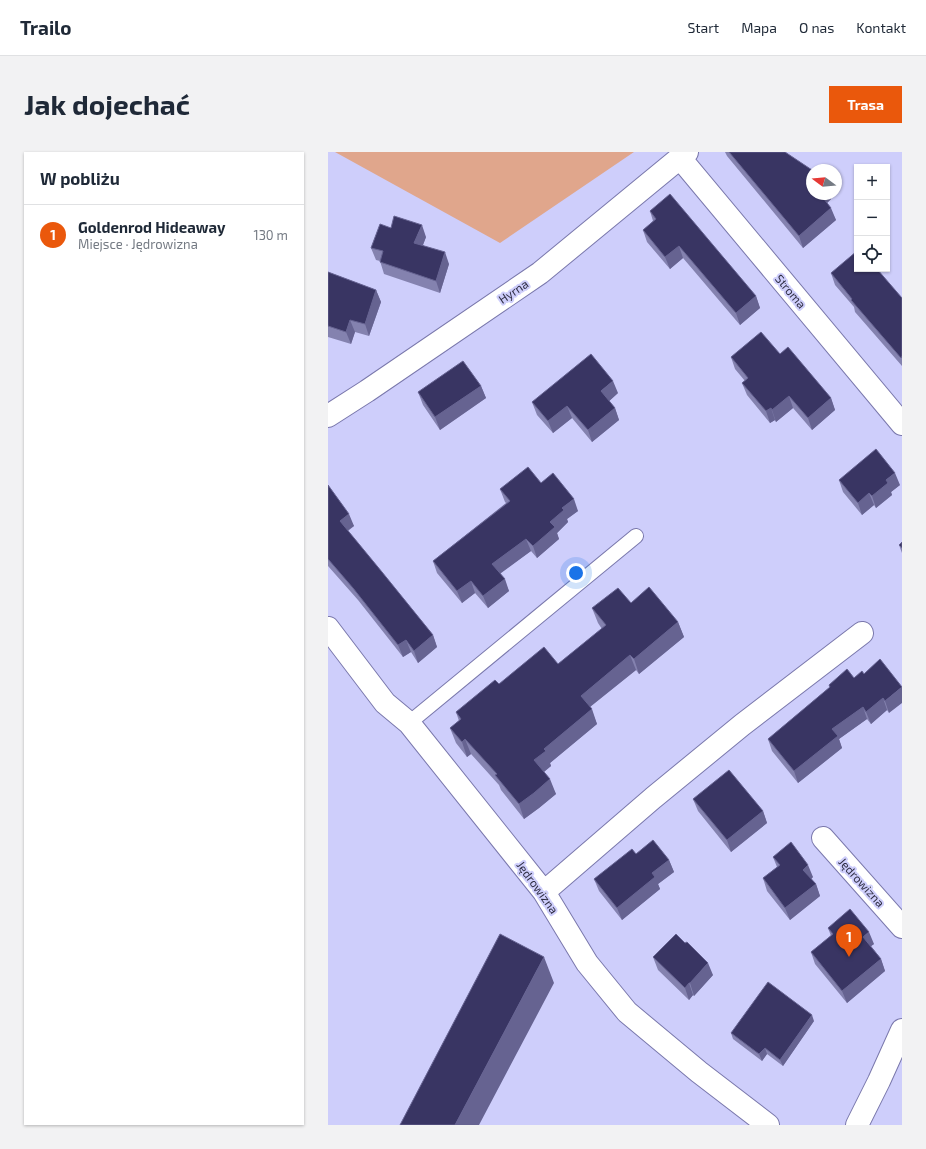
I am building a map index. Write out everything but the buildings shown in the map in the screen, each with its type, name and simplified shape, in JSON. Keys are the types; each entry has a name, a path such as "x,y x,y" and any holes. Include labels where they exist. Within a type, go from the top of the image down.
{"street":[{"name":"Hyrna","path":"328,416 367,391 540,272 683,155"},
{"name":"Stroma","path":"683,155 902,424"},
{"name":"Jędrowizna","path":"328,628 386,703 409,723 544,892 587,963 627,1012 699,1072 768,1125"},
{"path":"544,892 653,798 742,725 862,633"},
{"name":"Jędrowizna","path":"823,838 902,927"},
{"path":"857,1125 902,1030"}],"lane":[{"path":"409,723 636,536"}],"shaded area":[{"path":"335,152 634,152 500,243"}],"place":[{"name":"Goldenrod Hideaway","path":"849,957"}]}
